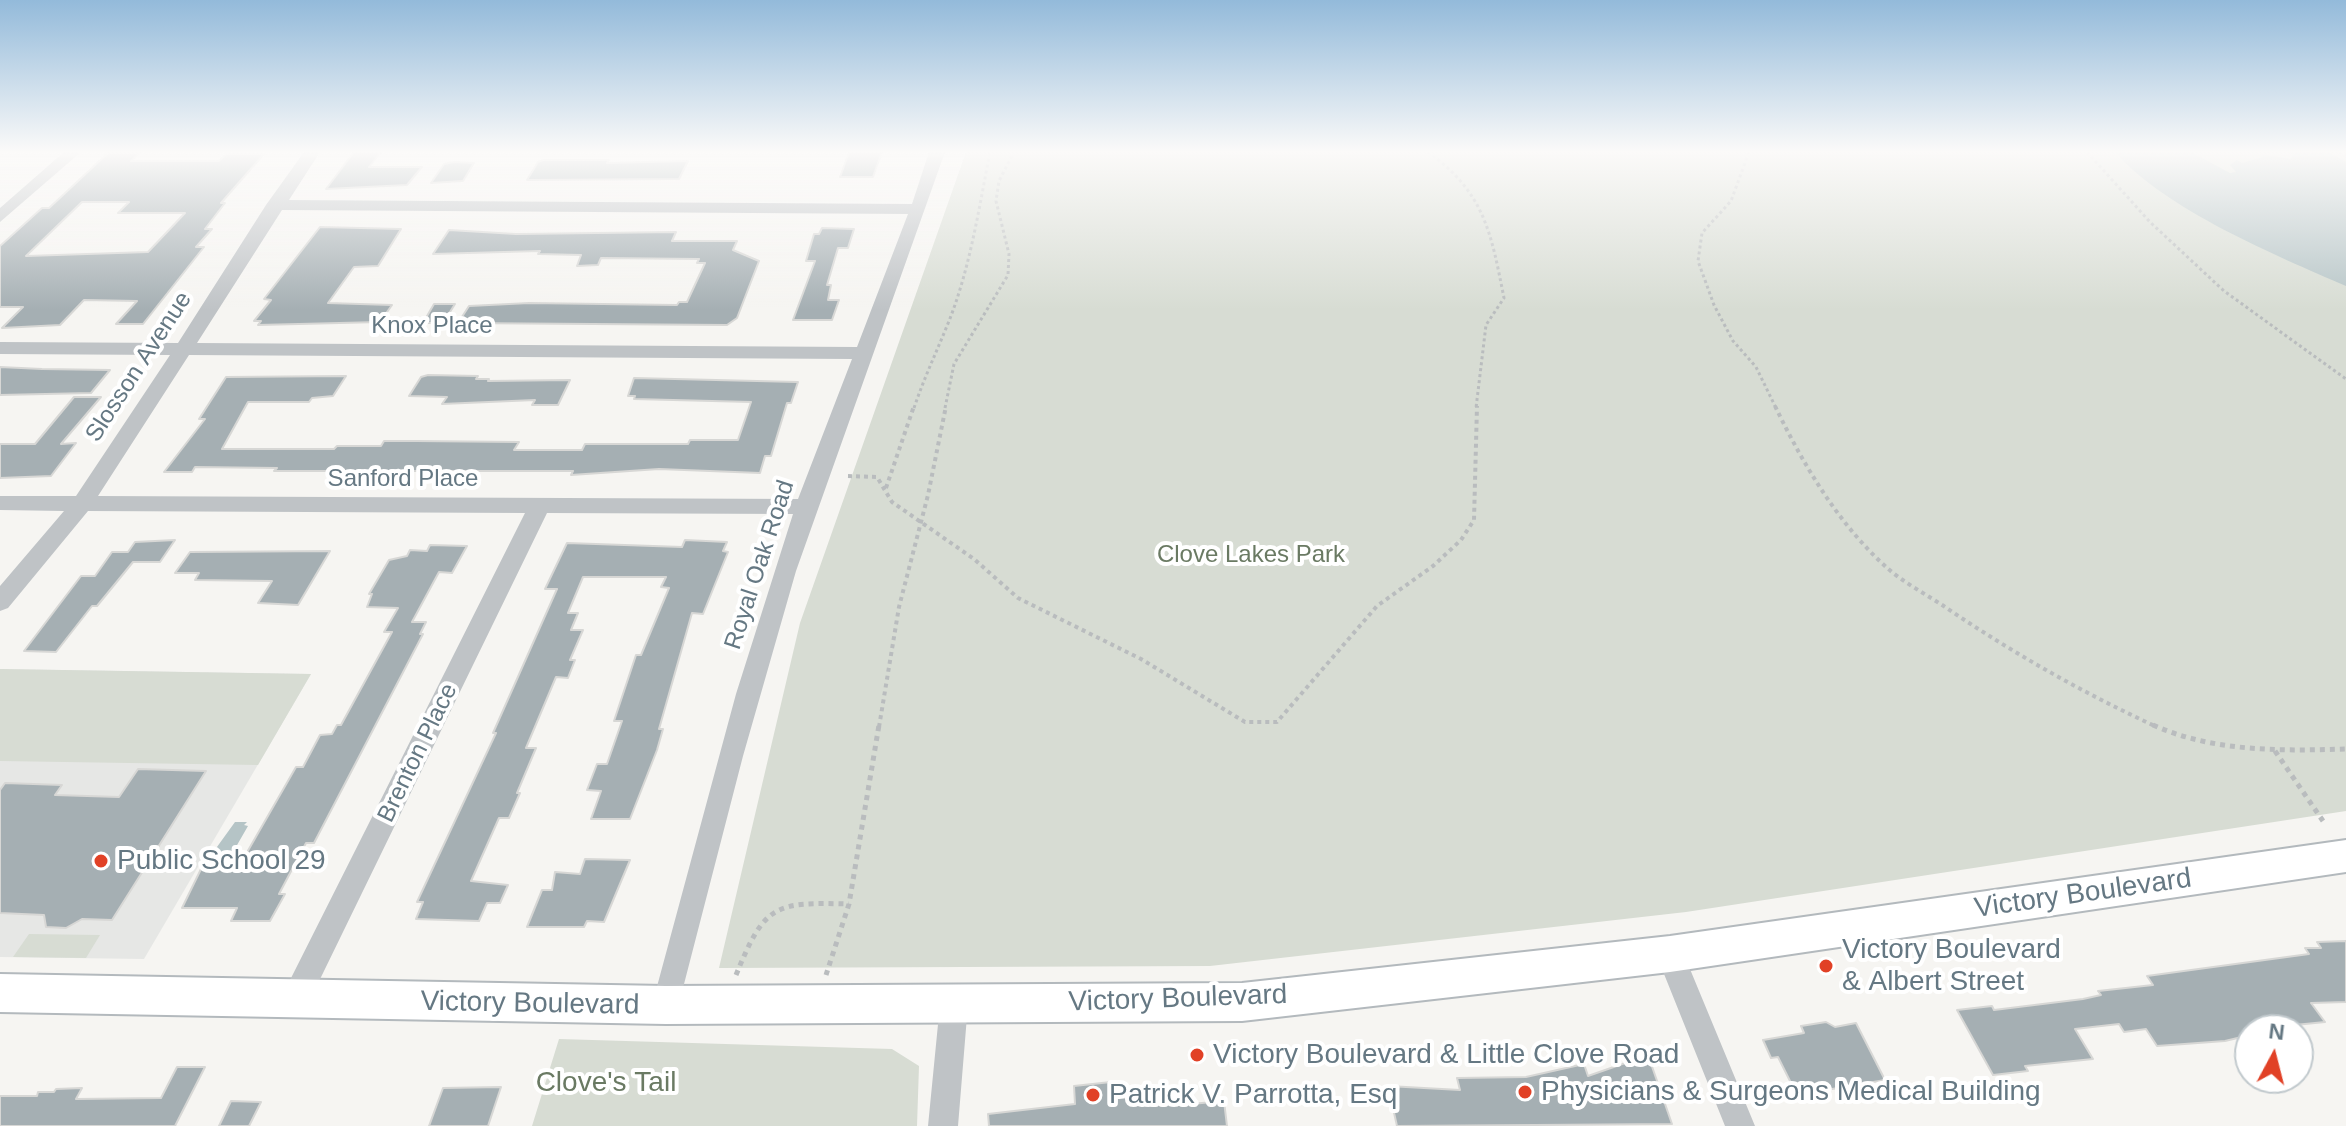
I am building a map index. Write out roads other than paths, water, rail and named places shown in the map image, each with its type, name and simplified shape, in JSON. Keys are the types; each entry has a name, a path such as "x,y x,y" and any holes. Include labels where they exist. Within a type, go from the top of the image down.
{"main road":[{"name":"Victory Boulevard","path":"0,993 666,1005 1242,1002 1670,954 2346,856"}],"street":[{"path":"274,205 919,209"},
{"name":"Slosson Avenue","path":"0,602 82,504 274,205"},
{"name":"Royal Oak Road","path":"666,1005 755,663 806,507 920,205"},
{"name":"Knox Place","path":"0,348 863,353"},
{"name":"Sanford Place","path":"0,503 806,507"},
{"name":"Brenton Place","path":"295,1000 540,505"},
{"path":"1670,954 1740,1126"},
{"path":"943,1126 954,1004"}],"place":[{"name":"Public School 29","path":"101,861"},
{"name":"Victory Boulevard & Albert Street","path":"1826,966"},
{"name":"Victory Boulevard & Little Clove Road","path":"1197,1055"},
{"name":"Physicians & Surgeons Medical Building","path":"1525,1092"},
{"name":"Patrick V. Parrotta, Esq","path":"1093,1095"}],"park label":[{"name":"Clove Lakes Park","path":"1251,555"},
{"name":"Clove's Tail","path":"606,1083"}]}
